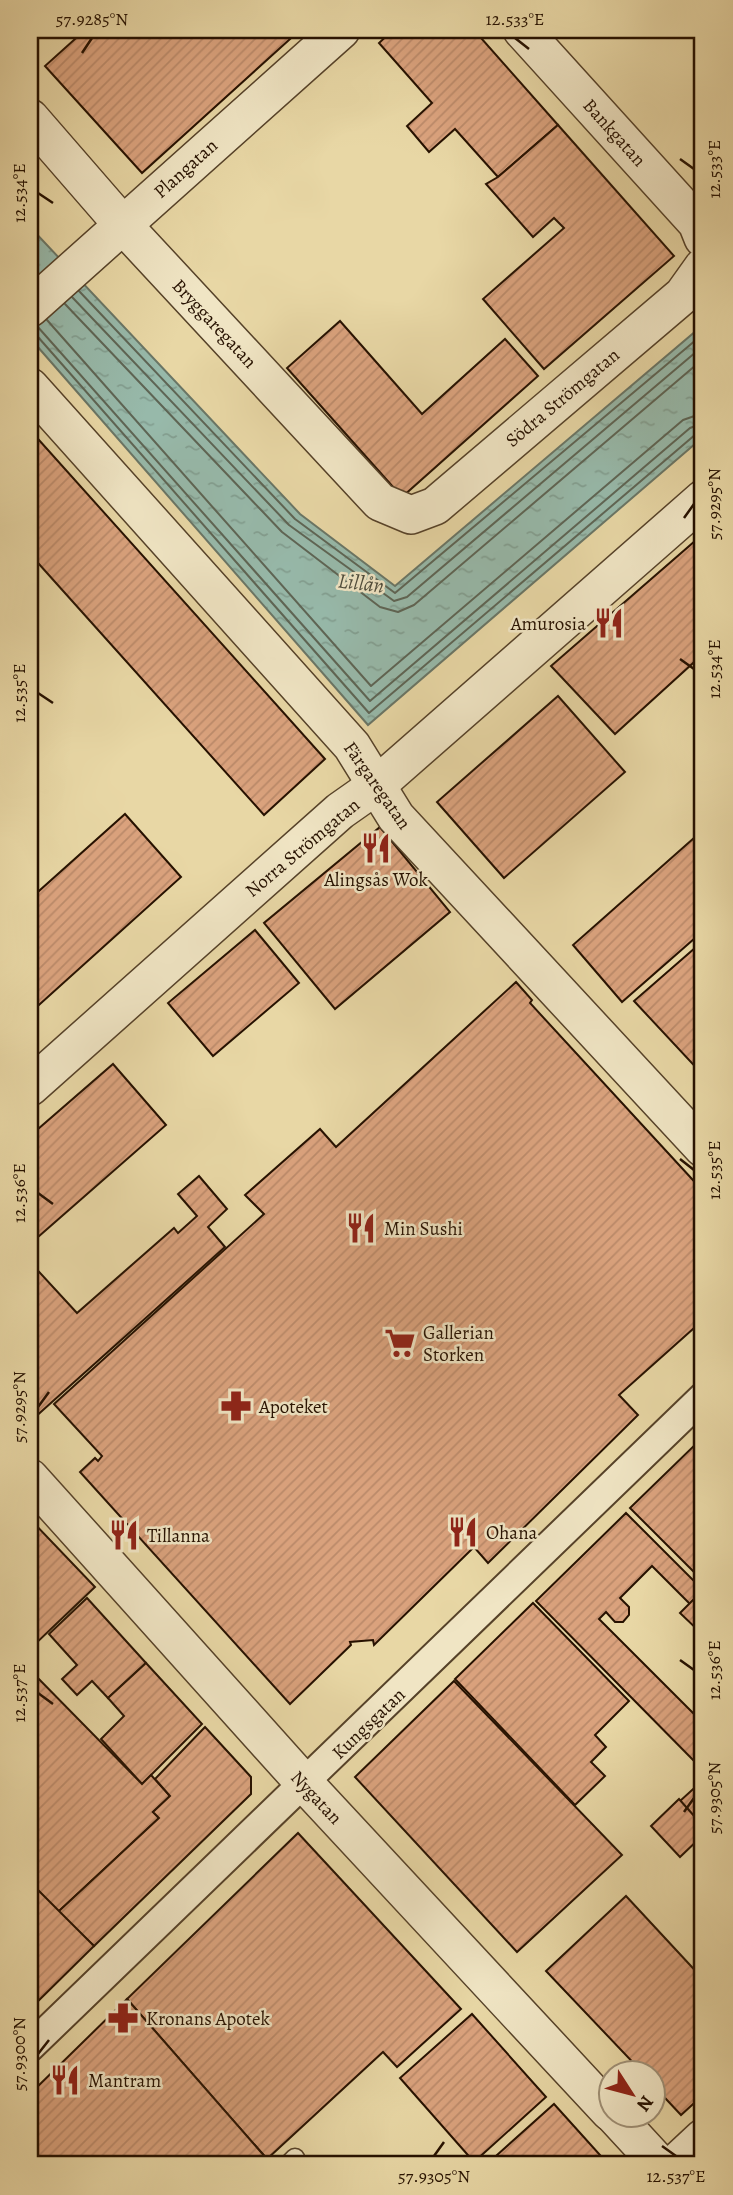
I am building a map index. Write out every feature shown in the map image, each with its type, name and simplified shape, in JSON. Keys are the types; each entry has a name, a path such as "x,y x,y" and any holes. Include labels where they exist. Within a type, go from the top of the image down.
{"street":[{"name":"Plangatan","path":"30,308 341,30"},
{"name":"Bankgatan","path":"522,30 697,223 703,238"},
{"name":"Bryggaregatan","path":"30,118 122,224 380,502 411,515"},
{"name":"Södra Strömgatan","path":"411,515 435,506 683,295 703,267"},
{"name":"Färgaregatan","path":"30,387 352,746 396,817 703,1148"},
{"name":"Norra Strömgatan","path":"30,1087 340,811 377,785 703,499"},
{"name":"Kungsgatan","path":"30,2046 305,1784 703,1397"},
{"name":"Nygatan","path":"30,1478 305,1784 596,2096"},
{"name":"Nygatan","path":"626,2128 660,2165"},
{"path":"674,2165 703,2138"}],"water":[{"name":"Lillån","path":"30,227 300,514 395,586 703,325 703,437 368,725 30,338"}],"building":[{"path":"85,30 112,30 115,34 120,30 300,30 142,173 45,66"},
{"path":"393,30 474,30 558,125 498,177 455,129 429,152 407,126 432,103 379,43"},
{"path":"558,125 674,256 544,369 483,299 564,228 554,218 533,237 486,184 498,177"},
{"path":"340,321 422,414 505,339 538,376 402,497 287,368"},
{"path":"30,430 325,759 264,815 30,554"},
{"path":"703,534 703,654 615,734 551,666"},
{"path":"558,696 625,772 504,878 437,802"},
{"path":"125,814 181,877 30,1013 30,899"},
{"path":"380,827 450,912 335,1009 264,923"},
{"path":"703,830 703,931 622,1002 573,945"},
{"path":"255,930 299,983 213,1056 168,1003"},
{"path":"703,941 703,1075 634,1001"},
{"name":"Gallerian Storken","path":"516,982 532,1000 530,1003 703,1191 703,1320 619,1395 638,1415 488,1563 474,1547 374,1645 373,1640 350,1642 351,1645 290,1704 80,1472 95,1458 98,1461 102,1456 54,1404 264,1214 245,1195 320,1129 336,1147"},
{"path":"113,1064 166,1125 30,1244 30,1136"},
{"path":"199,1176 227,1209 208,1227 225,1247 33,1419 30,1415 30,1262 77,1313 174,1228 178,1233 197,1216 178,1194"},
{"path":"703,1437 703,1581 630,1508"},
{"path":"626,1513 703,1590 690,1604 652,1566 620,1598 629,1607 629,1615 623,1622 615,1622 606,1612 599,1619 703,1723 703,1770 536,1601"},
{"path":"30,1519 95,1587 30,1649"},
{"path":"703,1590 703,1635 680,1613"},
{"path":"87,1598 146,1663 108,1698 92,1681 77,1695 62,1679 77,1665 49,1634"},
{"path":"533,1603 629,1701 595,1735 606,1747 591,1762 605,1776 575,1805 455,1679"},
{"path":"146,1663 202,1724 142,1784 101,1739 124,1716 108,1698"},
{"path":"30,1670 142,1784 151,1775 170,1796 153,1812 159,1818 58,1912 30,1882"},
{"path":"454,1681 622,1855 517,1952 355,1777"},
{"path":"205,1727 251,1777 251,1794 94,1946 58,1912 159,1818 153,1812 170,1796 155,1779"},
{"path":"703,1780 703,1826 680,1801"},
{"path":"679,1799 703,1826 703,1835 680,1857 651,1826"},
{"path":"298,1833 461,2009 397,2067 383,2052 267,2159 127,1999"},
{"path":"30,1882 94,1946 30,2009"},
{"path":"626,1896 703,1979 703,2095 681,2115 666,2099 666,2058 629,2058 546,1971"},
{"path":"127,1999 267,2159 260,2165 30,2165 30,2094"},
{"path":"472,2014 546,2097 474,2162 400,2078"},
{"path":"554,2104 609,2165 487,2164"}],"place":[{"name":"Amurosia","path":"609,623"},
{"name":"Alingsås Wok","path":"376,848"},
{"name":"Min Sushi","path":"361,1228"},
{"name":"Gallerian Storken","path":"400,1343"},
{"name":"Apoteket","path":"236,1406"},
{"name":"Ohana","path":"463,1532"},
{"name":"Tillanna","path":"124,1535"},
{"name":"Kronans Apotek","path":"123,2018"},
{"name":"Mantram","path":"65,2080"}]}
